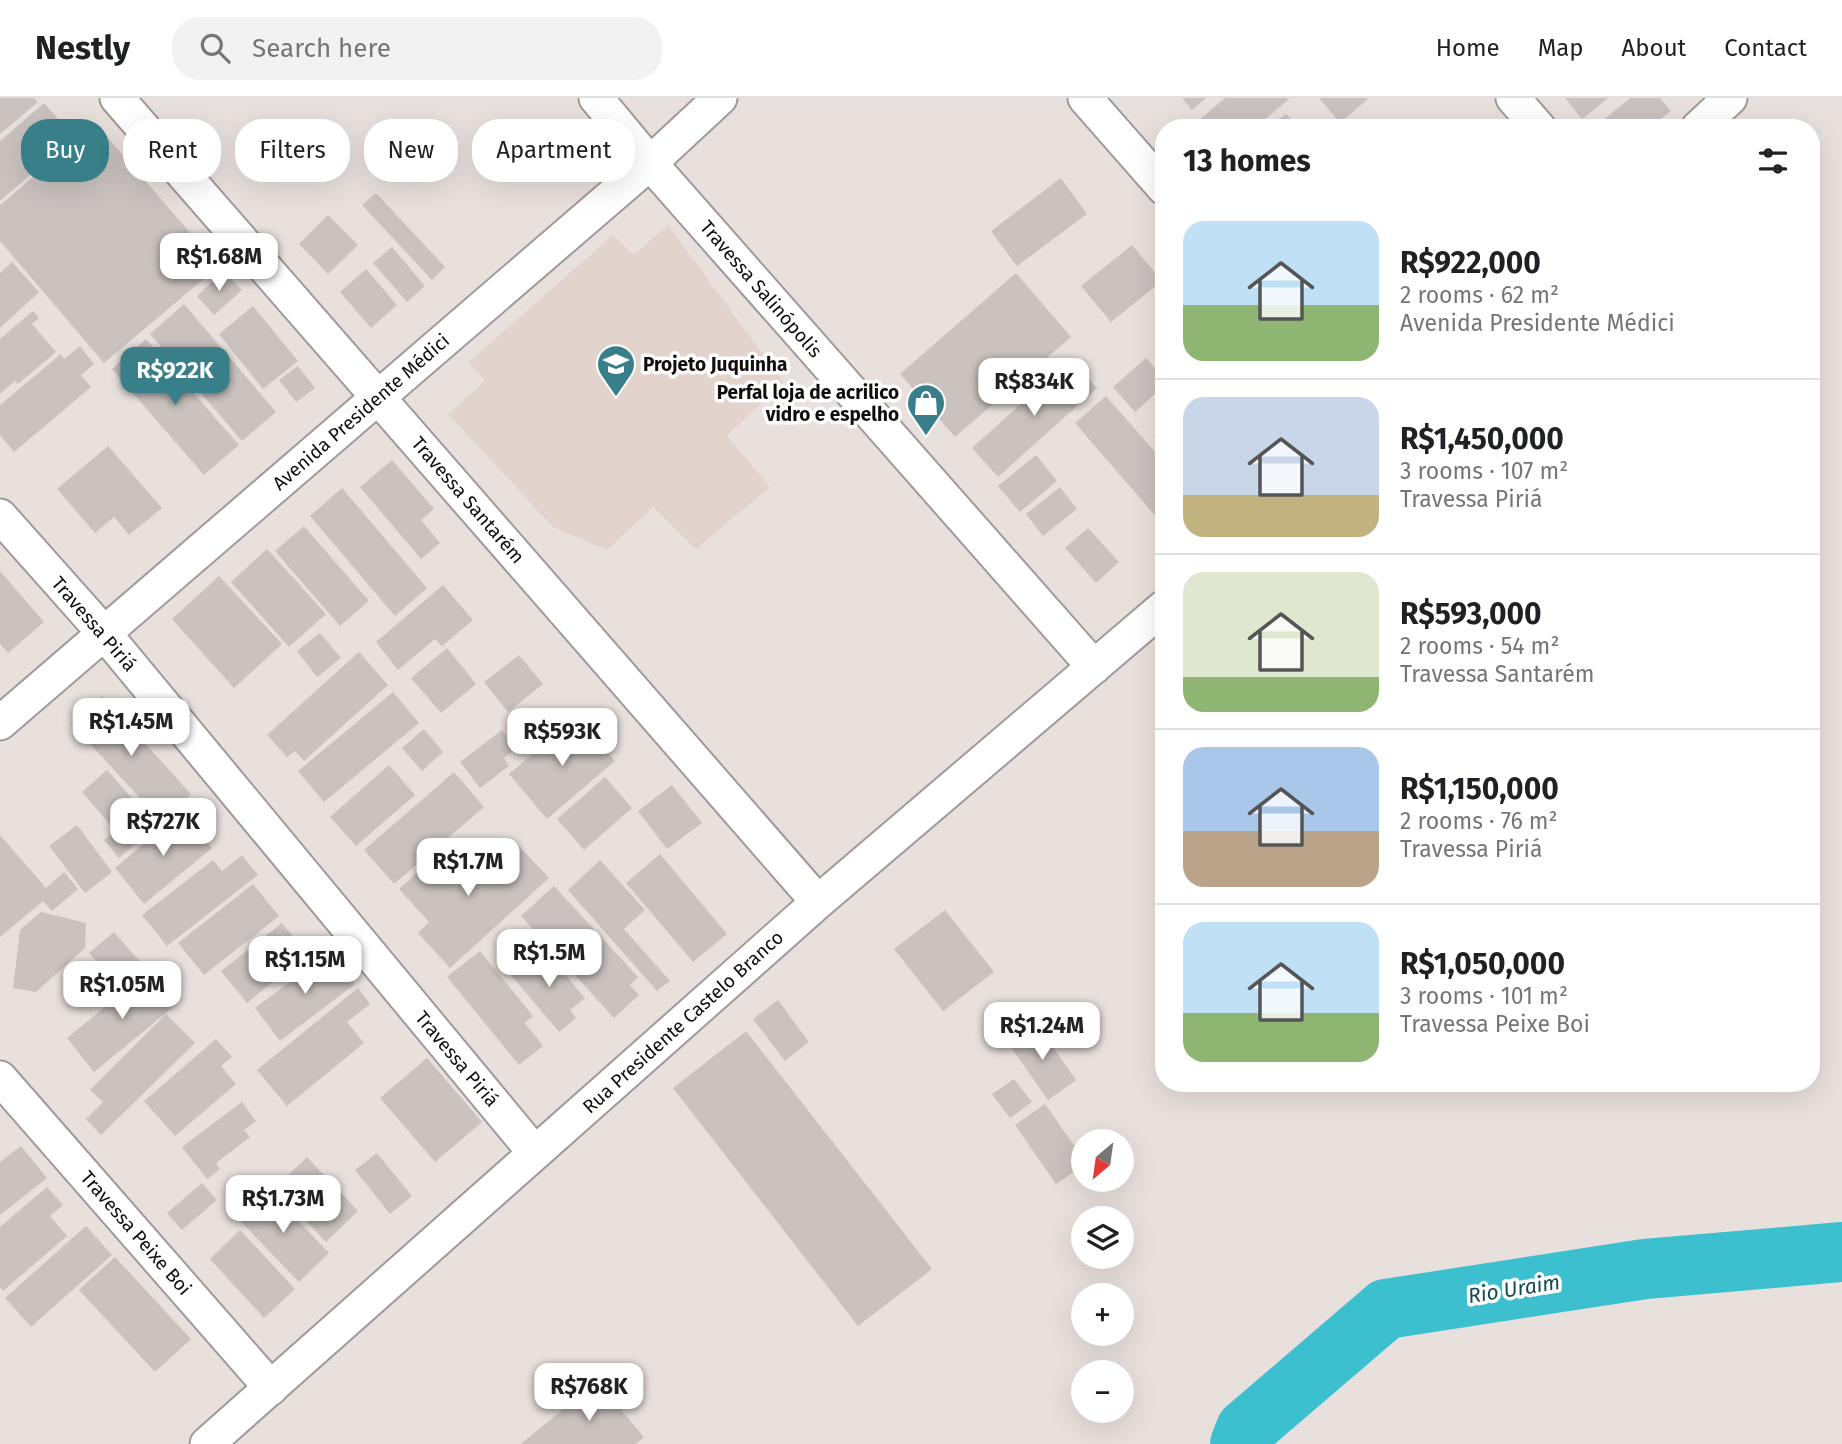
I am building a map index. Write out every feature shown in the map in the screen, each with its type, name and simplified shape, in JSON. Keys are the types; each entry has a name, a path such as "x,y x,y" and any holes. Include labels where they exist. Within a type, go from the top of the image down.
{"street":[{"name":"Travessa Santarém","path":"117,98 818,902"},
{"name":"Travessa Salinópolis","path":"596,98 650,163 1094,667"},
{"name":"Avenida Presidente Médici","path":"0,723 650,163 720,98"},
{"path":"1085,98 1155,178"},
{"path":"1513,98 1531,119"},
{"path":"1708,119 1730,98"},
{"name":"Travessa Piriá","path":"0,516 104,633 535,1153"},
{"name":"Rua Presidente Castelo Branco","path":"207,1444 818,902 1155,615"},
{"name":"Travessa Peixe Boi","path":"0,1078 271,1388"}],"shaded area":[{"name":"Projeto Juquinha","path":"668,225 783,382 727,436 770,487 696,549 653,507 607,550 553,527 448,414 485,381 469,362 613,235 634,255"}],"building":[{"path":"0,98 34,98 38,102 0,134"},
{"path":"1182,98 1206,98 1192,110"},
{"path":"1225,98 1290,98 1266,119 1200,119"},
{"path":"1319,98 1369,98 1345,119 1337,119"},
{"path":"1565,98 1608,98 1582,119"},
{"path":"1630,98 1660,98 1671,111 1661,119 1605,119"},
{"path":"44,103 58,119 25,119"},
{"path":"21,123 22,182 0,201 0,141"},
{"path":"109,139 123,155 123,182 146,182 219,266 104,363 0,241 0,205 27,182 109,182"},
{"path":"1061,178 1087,214 1017,266 991,231"},
{"path":"376,193 445,267 432,280 362,205"},
{"path":"328,215 358,245 328,274 299,244"},
{"path":"1132,245 1155,273 1155,287 1111,322 1081,286"},
{"path":"392,247 425,286 407,302 373,263"},
{"path":"12,262 39,292 0,328 0,273"},
{"path":"366,269 397,305 371,328 340,292"},
{"path":"224,271 242,290 214,315 197,296"},
{"path":"1016,273 1071,337 955,437 900,374"},
{"path":"184,304 276,412 242,441 150,334"},
{"path":"253,306 298,361 263,389 219,334"},
{"path":"33,311 39,318 32,324 56,352 18,384 15,381 0,394 0,339"},
{"path":"146,339 239,445 204,475 112,369"},
{"path":"80,346 94,364 81,375 91,387 14,452 0,435 0,405 61,354 64,359"},
{"path":"1146,358 1155,368 1155,394 1135,412 1113,387"},
{"path":"1071,359 1097,388 998,477 972,448"},
{"path":"298,366 315,388 296,402 279,380"},
{"path":"1106,396 1155,452 1155,516 1075,423"},
{"path":"108,446 162,508 129,535 114,517 95,533 57,489"},
{"path":"1036,455 1057,481 1020,512 998,486"},
{"path":"392,460 434,509 421,520 440,543 421,559 360,487"},
{"path":"1060,487 1077,509 1043,536 1026,514"},
{"path":"342,488 427,588 395,616 310,516"},
{"path":"304,526 369,601 340,626 275,551"},
{"path":"1088,528 1119,562 1096,583 1065,548"},
{"path":"267,549 326,614 289,647 231,582"},
{"path":"0,571 44,622 8,653 0,644"},
{"path":"219,576 282,644 234,688 172,619"},
{"path":"443,585 473,620 442,646 435,639 398,670 376,642"},
{"path":"320,633 341,658 317,677 297,651"},
{"path":"447,648 476,684 441,713 411,678"},
{"path":"359,652 388,685 304,761 295,751 287,757 267,735"},
{"path":"519,655 543,684 508,712 484,682"},
{"path":"393,692 419,723 324,802 298,771"},
{"path":"102,696 191,794 161,821 71,723"},
{"path":"576,717 615,761 547,819 509,774"},
{"path":"424,729 443,752 422,771 402,748"},
{"path":"502,730 516,749 504,758 509,766 480,788 460,762"},
{"path":"389,765 415,795 356,846 330,817"},
{"path":"107,770 156,826 119,858 104,840 115,830 82,792"},
{"path":"454,772 484,807 394,884 364,850"},
{"path":"605,777 632,808 584,850 557,819"},
{"path":"672,785 702,823 667,849 638,811"},
{"path":"182,812 212,848 144,904 115,868"},
{"path":"77,825 112,872 85,893 49,846"},
{"path":"0,835 46,888 64,872 78,889 52,911 43,901 0,937"},
{"path":"453,840 486,876 519,846 549,878 450,968 418,933 429,922 399,889"},
{"path":"660,854 727,934 693,962 626,883"},
{"path":"242,855 258,875 167,946 142,915 213,860 222,871"},
{"path":"600,860 645,910 624,929 670,981 657,991 568,890"},
{"path":"253,884 279,916 204,975 178,943"},
{"path":"554,886 638,977 630,985 639,995 614,1018 521,916"},
{"path":"945,910 994,972 943,1011 894,949"},
{"path":"41,912 86,923 85,948 36,992 13,988 20,930"},
{"path":"282,923 307,954 247,1003 221,971"},
{"path":"114,932 142,964 117,986 89,953"},
{"path":"543,948 585,998 570,1010 576,1018 559,1032 511,975"},
{"path":"480,951 533,1016 525,1023 543,1046 519,1065 447,977"},
{"path":"330,952 355,984 280,1041 255,1008"},
{"path":"149,971 177,1004 94,1072 67,1038"},
{"path":"358,988 370,1004 347,1022 364,1043 287,1106 257,1070"},
{"path":"778,1000 809,1042 785,1061 753,1019"},
{"path":"166,1014 195,1043 101,1135 86,1119 103,1102 90,1090"},
{"path":"1036,1023 1076,1080 1048,1100 1008,1043"},
{"path":"746,1031 932,1269 858,1326 673,1088"},
{"path":"216,1039 232,1057 221,1066 236,1084 175,1136 144,1101"},
{"path":"427,1058 482,1122 435,1162 380,1098"},
{"path":"1014,1079 1032,1102 1010,1118 992,1094"},
{"path":"242,1102 256,1121 244,1130 250,1137 216,1163 220,1169 207,1179 182,1147"},
{"path":"1045,1104 1071,1141 1071,1174 1056,1184 1015,1125"},
{"path":"21,1146 47,1178 0,1215 0,1162"},
{"path":"377,1153 412,1196 390,1214 355,1170"},
{"path":"307,1157 358,1211 326,1242 275,1188"},
{"path":"202,1183 217,1200 182,1230 167,1213"},
{"path":"47,1187 63,1205 50,1216 67,1236 3,1291 0,1287 0,1227"},
{"path":"268,1189 329,1253 299,1282 237,1218"},
{"path":"86,1226 112,1255 31,1327 5,1298"},
{"path":"240,1230 295,1289 264,1318 210,1259"},
{"path":"115,1257 191,1339 155,1372 79,1290"},
{"path":"597,1381 644,1437 636,1444 521,1444"}],"waterway":[{"name":"Rio Uraim","path":"1240,1444 1246,1429 1386,1309 1645,1269 1842,1252"}],"place":[{"name":"Projeto Juquinha","path":"616,398"},
{"name":"Perfal loja de acrilico vidro e espelho","path":"926,437"}]}
